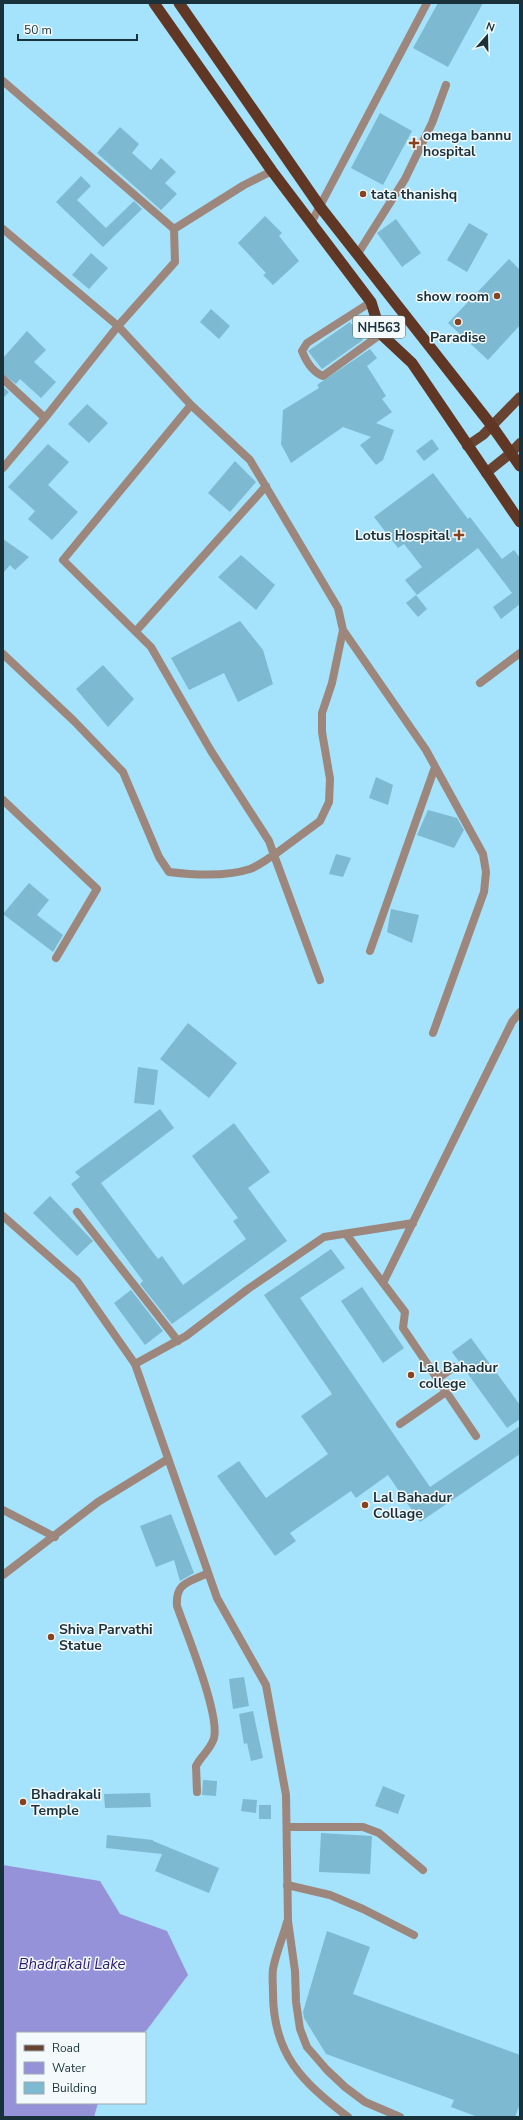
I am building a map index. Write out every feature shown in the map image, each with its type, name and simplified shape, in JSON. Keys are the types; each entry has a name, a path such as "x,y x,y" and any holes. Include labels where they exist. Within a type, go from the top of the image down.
{"highway":[{"name":"NH563","path":"154,3 272,171 371,302 381,334 412,363 520,522"},
{"name":"NH563","path":"179,3 321,208 492,426 520,466"}],"main road":[{"path":"467,446 492,426 520,397"},
{"path":"486,474 511,453 520,443"}],"street":[{"path":"312,223 427,3"},
{"path":"3,81 174,229 175,262 118,326 46,418 3,468"},
{"path":"357,254 405,178 424,140 446,85"},
{"path":"174,229 244,185 272,171"},
{"path":"3,229 118,326 191,404 250,460 338,608 343,630 426,750 483,854 486,872 484,892 433,1033"},
{"path":"371,302 307,343 302,351 307,362 317,374 323,376 381,334"},
{"path":"3,379 46,418"},
{"path":"191,404 63,560 151,647 211,751 270,841 320,980"},
{"path":"136,632 266,486"},
{"path":"3,654 74,721 122,772 159,857 169,872 188,874 226,873 250,869 274,855 320,821 329,802 330,780 322,732 322,713 332,683 343,630"},
{"path":"480,683 520,653"},
{"path":"370,951 435,767"},
{"path":"3,800 97,890 56,958"},
{"path":"383,1283 512,1022 520,1012"},
{"path":"77,1212 178,1341"},
{"path":"3,1216 77,1281 135,1364 217,1598 266,1685 286,1795 288,1921 295,1971 296,2002 300,2029 307,2047 327,2070 345,2087 365,2102 400,2117"},
{"path":"135,1364 178,1341 324,1238 413,1223"},
{"path":"346,1234 405,1312 403,1328 476,1436"},
{"path":"437,1379 454,1367"},
{"path":"400,1424 446,1392"},
{"path":"3,1575 55,1537 98,1502 168,1459"},
{"path":"3,1510 55,1537"},
{"path":"197,1792 196,1766 212,1744 215,1736 214,1723 211,1705 177,1606 176,1596 182,1585 208,1573"},
{"path":"287,1827 363,1827 379,1833 423,1870"},
{"path":"287,1886 330,1895 414,1934"},
{"path":"288,1921 273,1969 273,2004 278,2035 288,2059 311,2086 348,2117"}],"water":[{"name":"Bhadrakali Lake","path":"3,1865 100,1881 120,1914 167,1931 188,1975 146,2031 144,2032 16,2032 16,2104 98,2104 94,2117 3,2117"}],"building":[{"path":"438,3 483,3 448,67 413,48"},
{"path":"380,113 412,131 383,185 351,168"},
{"path":"120,127 139,144 132,153 151,170 161,158 176,172 165,183 177,194 161,210 97,153"},
{"path":"81,176 91,186 77,200 106,228 134,201 142,209 103,247 56,202"},
{"path":"265,216 282,233 279,236 299,261 273,285 263,275 266,273 238,243"},
{"path":"396,219 421,253 402,267 377,233"},
{"path":"469,223 488,234 467,272 447,260"},
{"path":"91,253 108,268 89,289 72,275"},
{"name":"show room","path":"509,259 520,270 520,325 488,360 448,323"},
{"path":"211,309 230,326 219,339 200,322"},
{"path":"350,322 363,340 322,369 308,351"},
{"path":"27,331 46,350 34,362 56,382 41,398 20,379 16,384 3,374 3,358"},
{"path":"370,349 377,358 367,366 386,396 382,399 392,412 376,423 394,430 383,460 376,465 360,445 371,437 343,427 291,463 281,444 283,410 319,388 317,385"},
{"path":"3,387 9,392 3,398"},
{"path":"87,404 108,423 89,443 68,424"},
{"path":"432,439 439,449 424,461 416,451"},
{"path":"48,444 69,462 48,485 78,512 52,540 28,519 35,511 8,487"},
{"path":"235,461 256,482 230,512 208,493"},
{"path":"433,473 468,519 470,517 502,559 514,550 520,558 520,604 501,619 493,607 512,593 478,548 417,595 405,580 422,567 404,544 398,548 374,517"},
{"path":"3,539 29,557 15,570 10,565 3,573"},
{"path":"241,555 275,585 256,610 218,577"},
{"path":"416,595 427,609 418,617 406,603"},
{"path":"240,621 263,650 273,684 238,702 224,673 189,690 171,658"},
{"path":"103,665 134,699 108,727 76,689"},
{"path":"376,777 393,785 388,805 369,798"},
{"path":"428,810 457,818 464,830 454,848 417,835"},
{"path":"336,854 351,858 343,877 329,874"},
{"path":"29,883 49,900 37,915 63,935 53,952 3,914"},
{"path":"391,909 419,915 412,943 387,932"},
{"path":"188,1023 237,1063 209,1098 160,1059"},
{"path":"138,1067 158,1070 154,1105 134,1103"},
{"path":"160,1109 174,1128 101,1183 158,1259 162,1256 183,1285 246,1239 233,1221 238,1218 192,1156 234,1123 270,1172 248,1188 287,1241 172,1324 140,1284 143,1281 71,1184 80,1177 75,1172"},
{"path":"50,1196 93,1241 77,1256 33,1213"},
{"path":"331,1249 345,1268 300,1298 430,1487 520,1426 520,1454 420,1522 388,1475 356,1498 351,1491 290,1533 296,1541 275,1556 217,1476 239,1461 266,1498 328,1454 301,1416 332,1394 264,1295"},
{"path":"362,1287 404,1348 383,1363 341,1301"},
{"path":"131,1290 163,1331 145,1345 114,1303"},
{"path":"471,1338 520,1405 520,1419 507,1428 452,1352"},
{"path":"171,1514 194,1573 180,1581 174,1560 156,1567 140,1526"},
{"path":"244,1677 249,1706 233,1709 229,1679"},
{"path":"253,1711 263,1758 251,1761 247,1743 244,1744 239,1714"},
{"path":"203,1780 217,1781 216,1796 202,1795"},
{"path":"383,1786 405,1795 398,1814 375,1806"},
{"path":"150,1793 151,1807 105,1808 104,1794"},
{"path":"243,1799 257,1800 256,1813 241,1811"},
{"path":"259,1805 271,1805 271,1819 259,1819"},
{"path":"321,1833 372,1836 370,1874 319,1872"},
{"path":"107,1835 153,1840 219,1868 209,1893 155,1871 162,1854 106,1848"},
{"path":"327,1931 370,1947 353,1994 520,2055 520,2104 515,2117 478,2117 451,2107 454,2100 326,2054 304,2018 303,2012"}],"place":[{"name":"omega bannu hospital","path":"414,143"},
{"name":"tata thanishq","path":"363,194"},
{"name":"show room","path":"497,296"},
{"name":"Paradise","path":"458,322"},
{"name":"Lotus Hospital","path":"459,535"},
{"name":"Lal Bahadur college","path":"411,1375"},
{"name":"Lal Bahadur Collage","path":"365,1505"},
{"name":"Shiva Parvathi Statue","path":"51,1637"},
{"name":"Bhadrakali Temple","path":"23,1802"}]}
